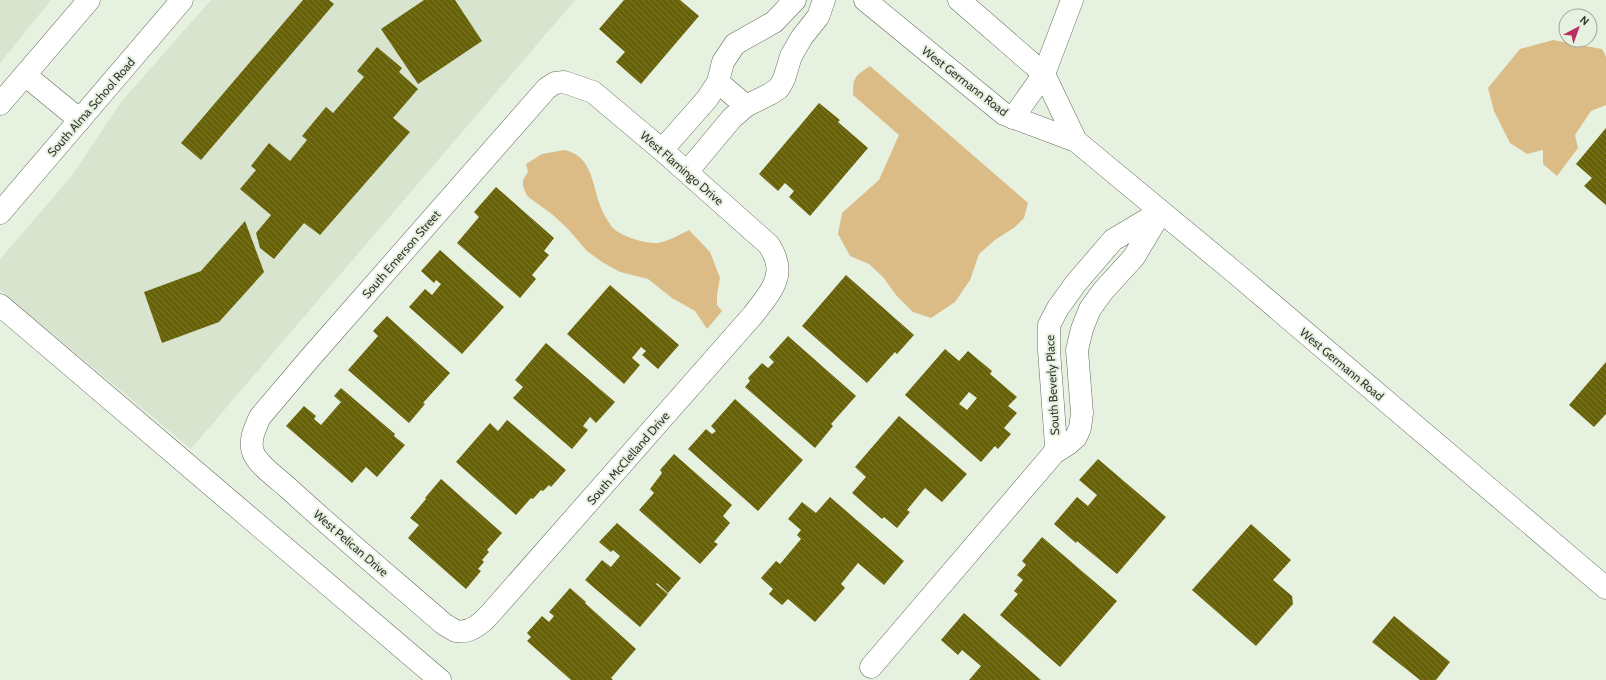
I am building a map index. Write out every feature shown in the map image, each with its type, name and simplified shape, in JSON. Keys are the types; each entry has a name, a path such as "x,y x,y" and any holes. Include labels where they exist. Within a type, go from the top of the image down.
{"street":[{"path":"0,104 89,0"},
{"name":"South Alma School Road","path":"0,213 182,0"},
{"path":"662,150 707,99 718,82 723,62 735,44 774,22 795,0"},
{"path":"687,172 732,118 746,106 779,88 784,79 791,56 802,37 818,17 824,0"},
{"name":"West Germann Road","path":"865,0 1004,114 1076,141 1233,271 1606,588"},
{"name":"West Germann Road","path":"959,0 1044,74 1076,141"},
{"path":"1013,118 1044,74 1072,0"},
{"path":"25,75 80,120"},
{"name":"West Flamingo Drive","path":"564,82 593,92 662,150 770,245 776,260 778,275"},
{"name":"South Emerson Street","path":"252,439 254,429 260,417 310,358 547,88 564,82"},
{"path":"718,82 746,106"},
{"name":"South Beverly Place","path":"1055,449 1049,350 1049,325 1058,308 1076,283 1113,240 1160,212"},
{"name":"South Beverly Place","path":"871,667 1055,449 1068,444 1076,437 1080,428 1082,413 1077,350 1082,329 1090,309 1103,291 1134,257 1160,212"},
{"name":"South McClelland Drive","path":"467,631 473,629 490,614 753,315 772,289 778,275"},
{"path":"0,305 440,680"},
{"path":"1058,308 1066,314 1076,318 1086,319"},
{"name":"West Pelican Drive","path":"252,439 253,452 258,461 302,501 445,624 456,631 467,631"}],"shaded area":[{"path":"0,0 51,0 0,63"},
{"path":"211,0 575,0 191,449 0,290 0,259 71,177 121,102"},
{"path":"1553,40 1558,41 1558,48 1602,49 1606,57 1606,105 1591,111 1575,135 1578,148 1557,176 1543,164 1543,150 1527,154 1510,143 1494,111 1488,88 1520,49"},
{"path":"870,66 1028,203 1024,218 1015,227 995,240 979,254 970,280 955,302 931,318 913,312 896,295 883,277 869,264 850,256 838,234 842,213 879,180 899,135 853,95 854,81 861,72"},
{"path":"564,150 573,153 586,164 590,172 602,211 612,227 616,230 633,239 658,243 689,230 710,252 720,278 717,305 722,311 707,329 695,311 672,298 648,279 620,272 602,262 587,251 568,229 553,215 527,196 523,186 523,180 528,172 526,164 542,154"}],"building":[{"path":"303,0 329,0 334,4 201,160 181,143"},
{"path":"424,0 455,0 482,41 418,84 381,29"},
{"path":"624,0 680,0 699,16 641,84 616,62 625,52 599,29"},
{"path":"377,47 402,68 399,72 418,89 393,118 410,132 320,235 304,223 274,259 260,248 256,233 271,215 240,189 256,170 251,166 269,143 290,161 307,140 302,136 326,107 333,113 364,77 357,71"},
{"path":"819,103 840,120 838,122 868,148 810,216 789,197 794,191 785,183 778,191 759,174"},
{"path":"1606,128 1606,205 1584,186 1592,178 1576,164"},
{"path":"496,187 554,238 544,251 549,255 532,275 536,279 520,298 457,243 479,217 474,212"},
{"path":"245,221 264,272 219,322 162,343 144,292 201,271"},
{"path":"440,250 504,307 462,354 409,307 425,289 432,295 441,284 436,280 434,283 421,271"},
{"path":"846,275 914,335 897,354 895,352 867,383 802,326"},
{"path":"610,285 679,345 658,369 642,355 646,351 641,347 632,358 640,365 624,384 567,334"},
{"path":"387,316 450,373 423,403 425,404 409,423 348,370 378,336 373,331"},
{"path":"788,336 856,396 831,424 833,426 815,448 745,387 750,381 748,378 762,363 768,368 774,362 769,357"},
{"path":"546,343 615,402 596,423 590,417 583,426 588,430 572,449 513,398 523,387 515,380"},
{"path":"945,349 959,361 968,351 992,371 990,374 1017,397 1008,406 1017,413 1004,428 1011,434 998,449 995,446 981,462 905,395","holes":["969,392 977,398 967,410 959,404"]},
{"path":"1606,362 1606,414 1594,427 1569,405"},
{"path":"341,388 395,434 394,436 405,445 377,477 366,467 352,483 286,426 304,406 316,416 314,419 321,425 341,402 334,396"},
{"path":"735,399 803,460 758,511 688,449 706,429 712,434 716,431 711,426"},
{"path":"899,416 967,474 942,502 925,488 907,510 910,512 897,528 884,517 882,519 852,493 866,477 855,467"},
{"path":"507,420 566,470 551,487 549,485 543,491 541,490 533,499 531,498 516,515 456,462 490,423 498,431"},
{"path":"674,454 732,505 723,516 730,523 714,542 718,544 700,564 639,510 654,493 650,489 662,473 660,470"},
{"path":"1098,459 1166,517 1117,574 1077,541 1076,543 1054,524 1077,497 1088,506 1097,495 1079,480"},
{"path":"441,479 502,533 487,550 489,552 482,560 484,562 478,569 481,571 466,589 408,538 419,525 410,518"},
{"path":"830,497 904,561 884,585 858,563 841,584 845,588 815,622 788,599 782,605 769,594 773,589 761,578 776,561 780,564 801,539 797,535 801,530 788,519 802,502 816,513"},
{"path":"617,523 681,578 668,593 657,583 656,584 668,594 640,627 585,580 602,560 611,567 620,556 613,550 611,552 599,542"},
{"path":"1251,524 1291,560 1273,580 1292,596 1293,604 1256,646 1192,590"},
{"path":"1042,537 1117,601 1060,667 1000,615 1018,594 1014,591 1023,580 1017,575 1026,565 1022,561"},
{"path":"570,588 636,649 611,678 613,680 571,680 527,641 531,637 527,633 542,616 549,622 554,616 549,612"},
{"path":"964,613 1041,680 969,680 981,666 962,650 958,655 941,640"},
{"path":"1394,616 1450,662 1436,680 1420,680 1372,642"}]}
